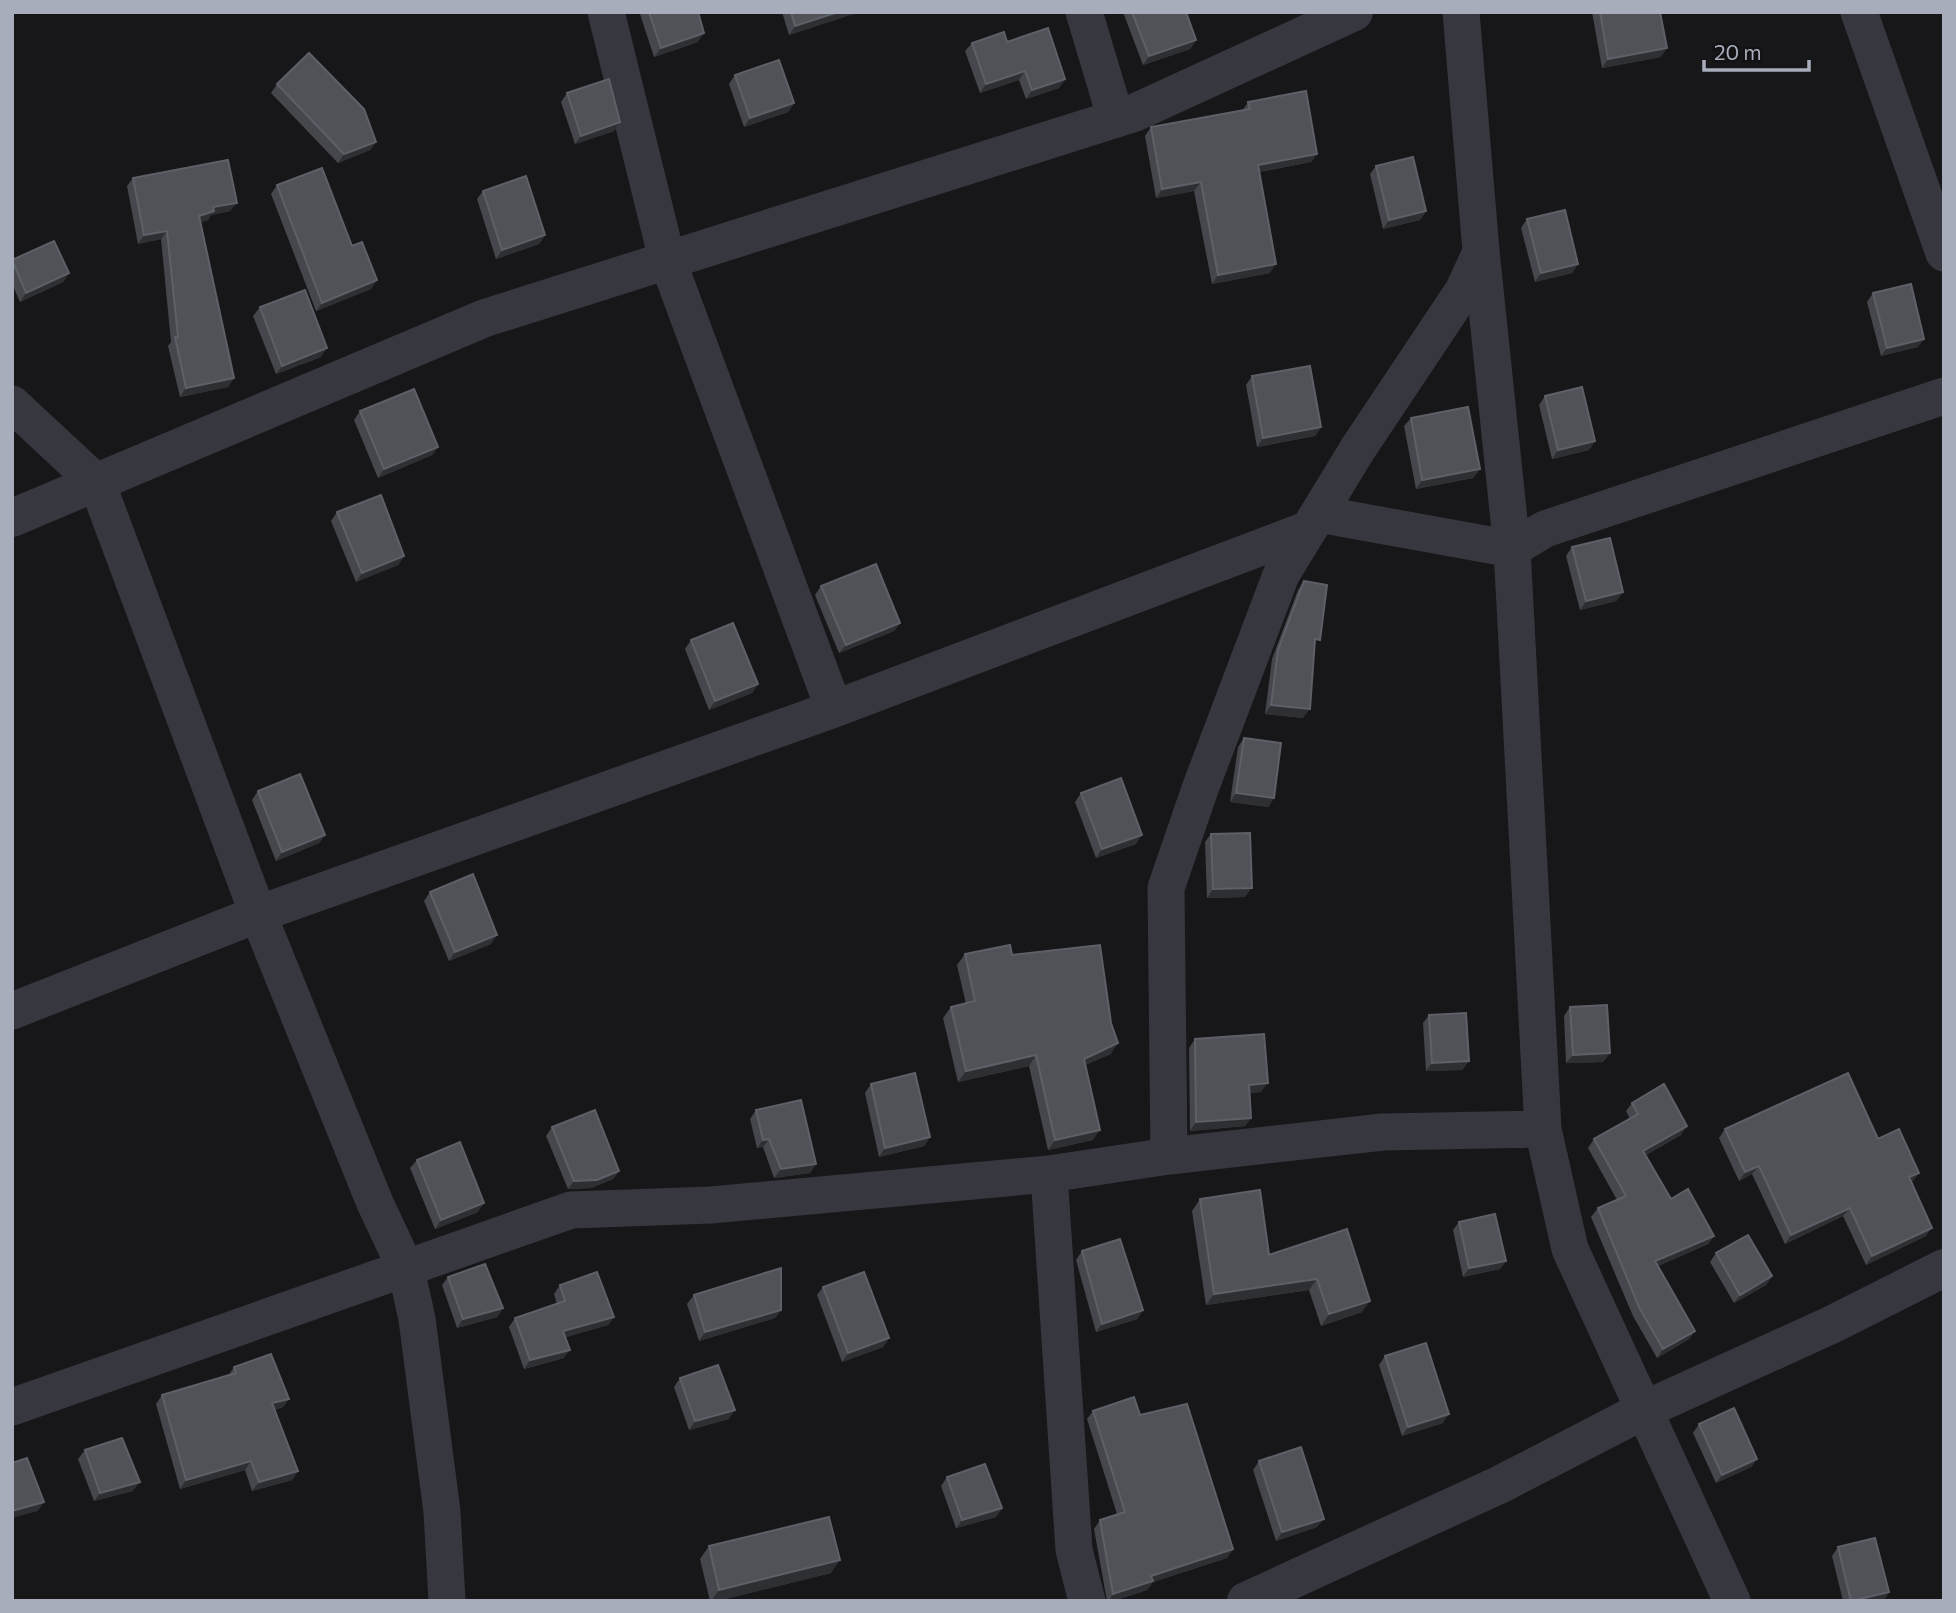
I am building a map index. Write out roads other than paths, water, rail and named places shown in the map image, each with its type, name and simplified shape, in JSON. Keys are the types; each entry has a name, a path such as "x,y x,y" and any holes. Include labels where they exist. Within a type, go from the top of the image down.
{"street":[{"path":"606,12 667,259 834,709"},
{"path":"1084,12 1116,119"},
{"path":"12,518 485,318 1116,119 1354,12"},
{"path":"1461,12 1481,251 1512,550 1543,1129 1570,1249 1646,1409 1732,1601"},
{"path":"1859,12 1944,253"},
{"path":"1170,1156 1166,888 1200,789 1281,576 1357,450 1463,290 1481,251"},
{"path":"12,1010 258,914 834,709 1314,521 1512,550 1545,529 1944,396"},
{"path":"12,404 97,483 258,914 375,1203 406,1269 417,1319 442,1512 447,1601"},
{"path":"12,1407 571,1210 711,1205 1049,1174 1170,1156 1383,1132 1543,1129"},
{"path":"1049,1174 1062,1409 1074,1550 1087,1601"},
{"path":"1246,1601 1499,1485 1646,1409 1831,1325 1944,1268"}]}
